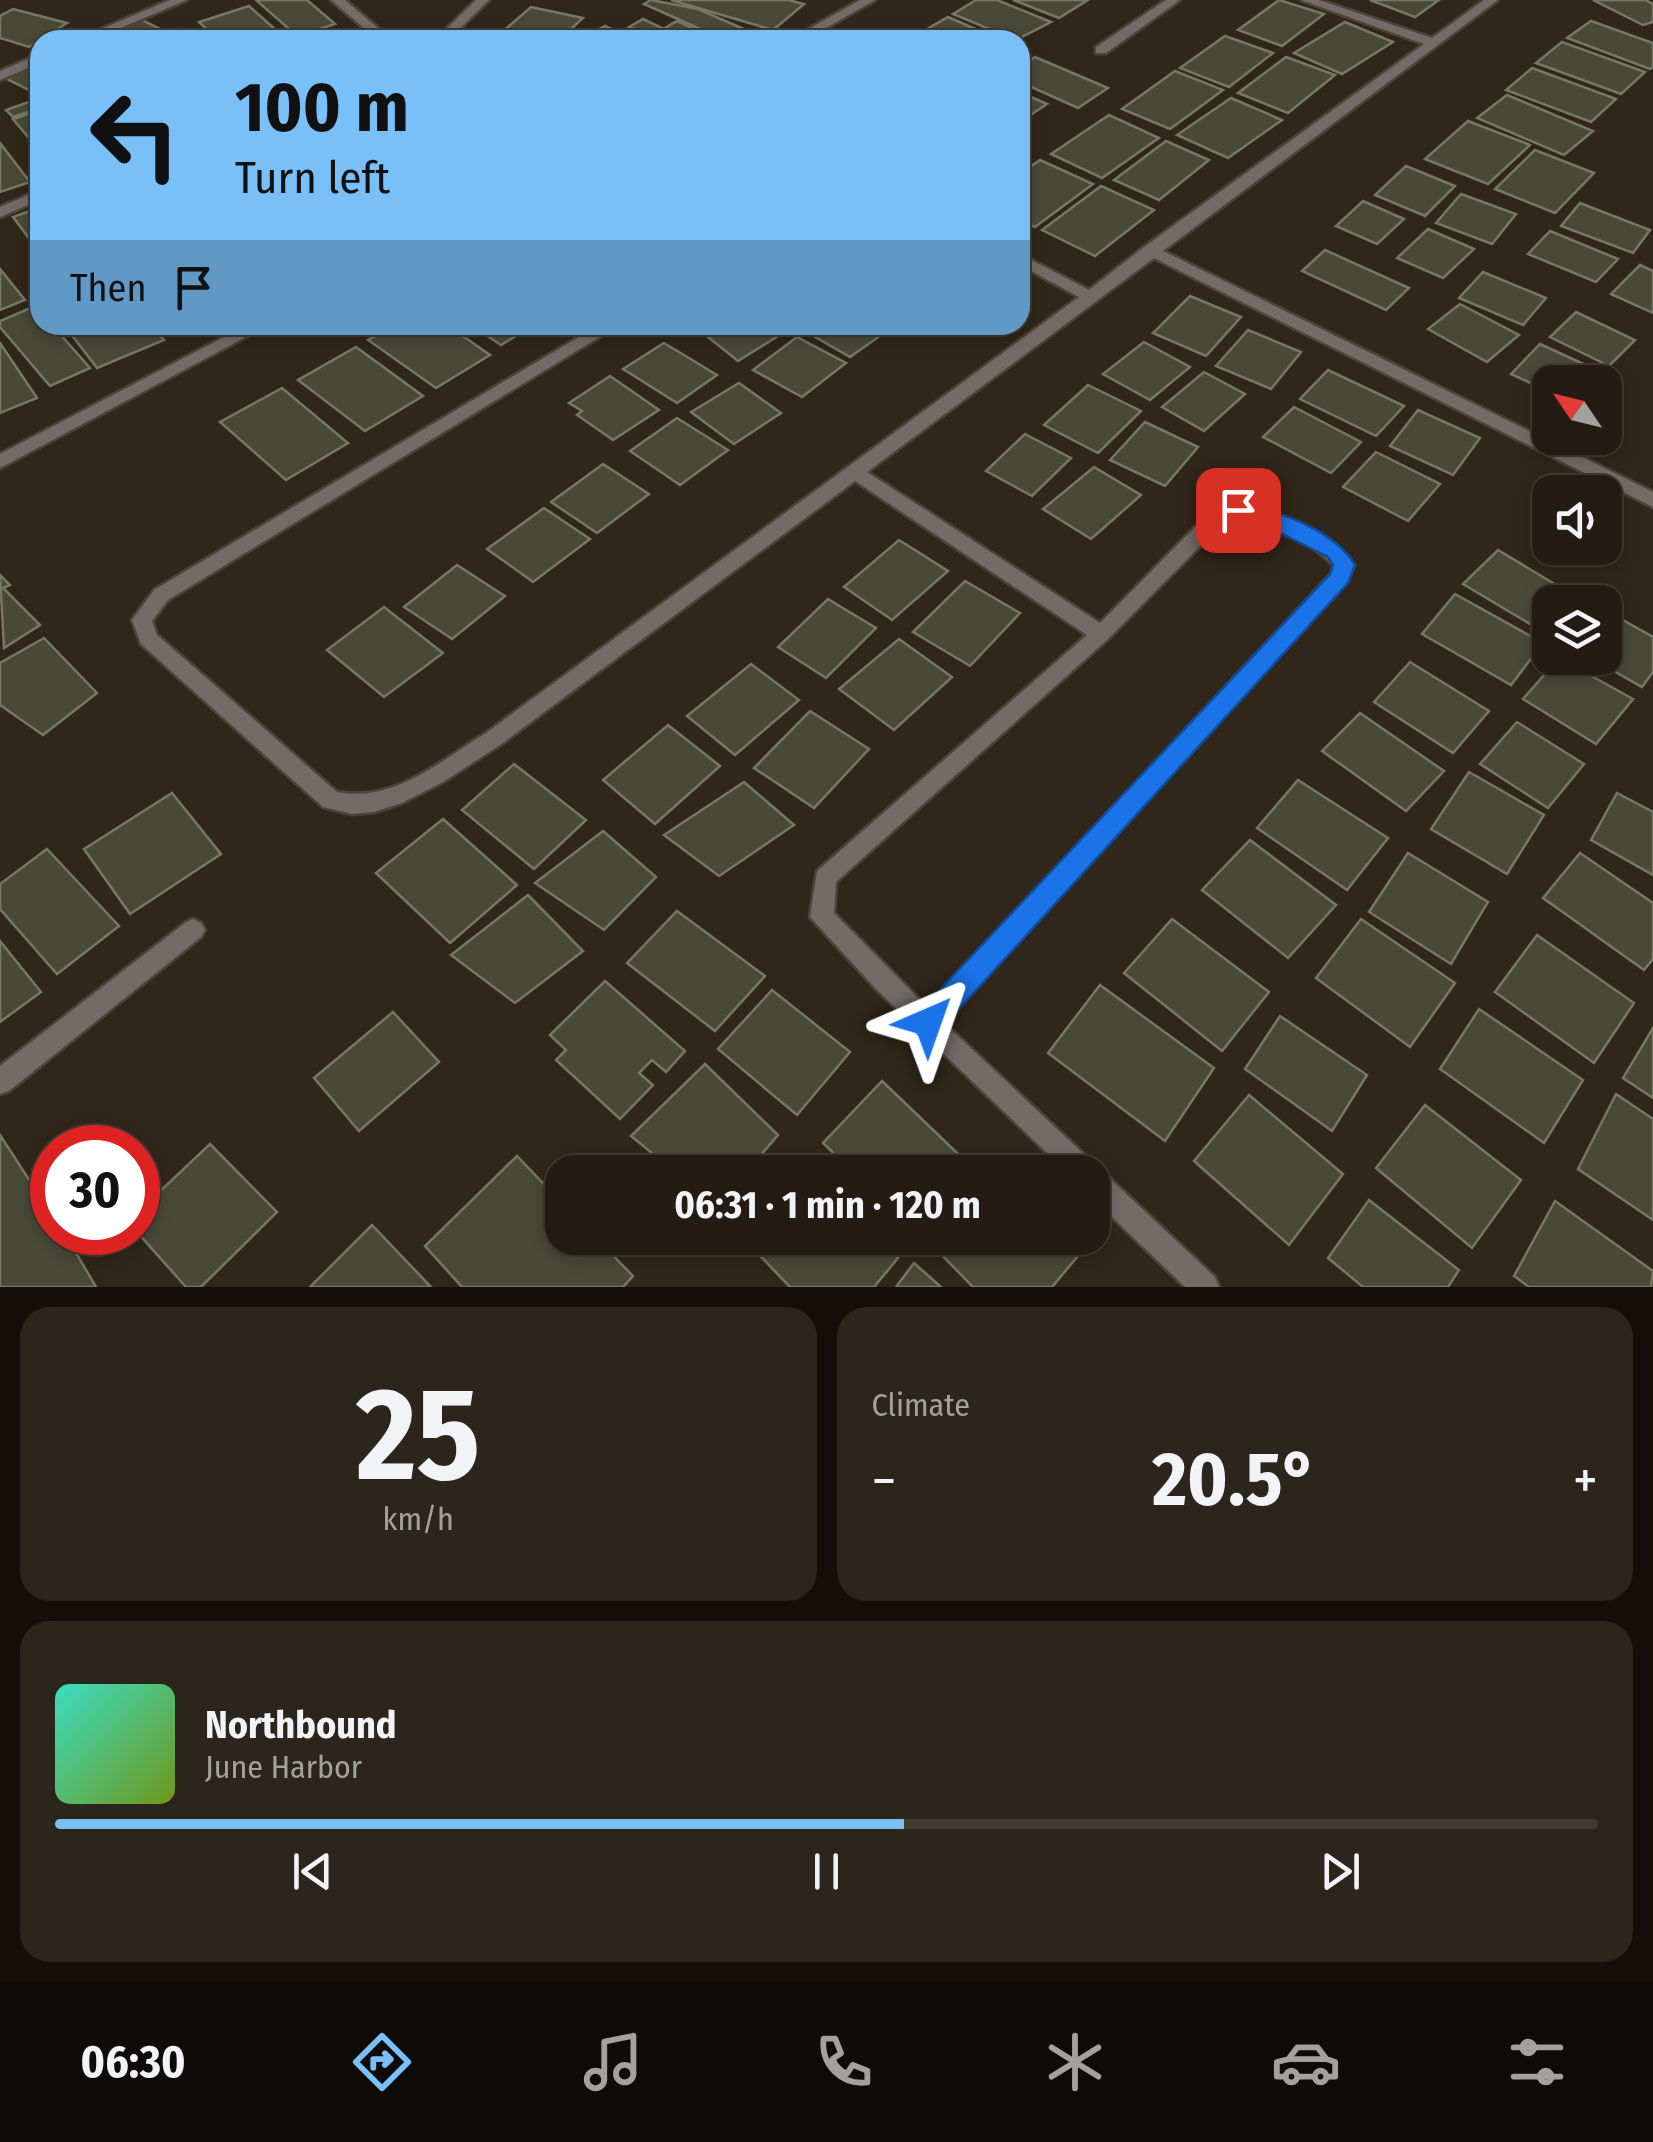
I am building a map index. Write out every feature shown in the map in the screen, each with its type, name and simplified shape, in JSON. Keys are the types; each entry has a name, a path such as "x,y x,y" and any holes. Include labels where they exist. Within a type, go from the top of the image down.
{"street":[{"path":"106,30 181,0"},
{"path":"338,0 375,30"},
{"path":"451,30 482,0"},
{"path":"814,30 869,0"},
{"path":"1101,50 1174,0"},
{"path":"1307,0 1430,42"},
{"path":"595,335 161,595 142,620 148,639 330,800 353,808 382,804 493,739 1430,42 1492,0"},
{"path":"0,76 30,62"},
{"path":"0,214 30,199"},
{"path":"1149,250 1653,500"},
{"path":"1030,264 1091,297"},
{"path":"0,462 241,335"},
{"path":"855,472 1101,634"},
{"path":"928,1022 1340,577 1344,565 1336,552 1261,515 1238,510 1215,518 1101,634 825,878 822,917 928,1022 1067,1155"},
{"path":"0,1082 193,930"},
{"path":"1110,1196 1206,1287"}],"building":[{"path":"256,0 307,0 335,24 316,30 290,30"},
{"path":"651,0 698,9 746,30 702,30 644,4"},
{"path":"671,0 788,0 804,4 773,30"},
{"path":"976,0 997,0 1051,22 1030,33 992,30 953,14"},
{"path":"1013,0 1088,0 1059,18"},
{"path":"1279,0 1324,14 1282,46 1238,30"},
{"path":"1370,0 1439,0 1415,17"},
{"path":"1593,0 1645,0 1653,4 1653,22 1643,25"},
{"path":"249,6 276,30 207,30 199,22"},
{"path":"531,7 583,18 570,30 505,30"},
{"path":"13,9 67,23 56,30 30,30 29,47 0,38 0,16"},
{"path":"136,17 160,29 158,30 109,30"},
{"path":"948,17 978,30 925,30"},
{"path":"643,19 662,28 636,30 629,27"},
{"path":"677,21 697,30 662,30"},
{"path":"1591,21 1653,43 1653,67 1567,38"},
{"path":"1345,22 1393,42 1342,74 1294,53"},
{"path":"1225,36 1273,53 1229,87 1180,68"},
{"path":"1562,42 1645,72 1621,94 1536,63"},
{"path":"1035,57 1108,88 1078,108 1030,86 1030,60"},
{"path":"1286,57 1335,75 1288,113 1238,93"},
{"path":"30,68 30,90 7,79"},
{"path":"1532,68 1616,99 1591,122 1506,90"},
{"path":"1175,71 1223,90 1170,129 1122,109"},
{"path":"1507,95 1593,131 1564,155 1477,118"},
{"path":"1030,96 1047,104 1030,115"},
{"path":"1231,98 1282,120 1228,158 1177,135"},
{"path":"30,102 30,111 13,117 6,110"},
{"path":"30,113 30,136 28,137 13,119"},
{"path":"1109,115 1159,138 1102,178 1051,154"},
{"path":"1468,121 1530,145 1488,184 1425,159"},
{"path":"1166,141 1209,160 1159,200 1114,180"},
{"path":"0,143 30,182 0,192"},
{"path":"1535,150 1594,173 1555,213 1495,189"},
{"path":"1040,160 1093,184 1035,227 1030,224 1030,167"},
{"path":"1406,166 1455,186 1425,216 1375,195"},
{"path":"1101,186 1154,210 1095,256 1042,230"},
{"path":"1461,194 1516,214 1492,244 1436,223"},
{"path":"1363,201 1404,219 1377,244 1336,226"},
{"path":"1580,203 1650,230 1633,253 1561,226"},
{"path":"30,211 30,240 13,217"},
{"path":"1428,229 1474,249 1443,278 1397,258"},
{"path":"1550,231 1618,259 1596,282 1528,254"},
{"path":"1325,250 1409,288 1386,310 1302,271"},
{"path":"1640,265 1653,271 1653,313 1611,294"},
{"path":"0,269 25,300 0,310"},
{"path":"1483,272 1546,298 1523,325 1459,298"},
{"path":"1190,296 1241,317 1206,356 1153,333"},
{"path":"1460,304 1519,335 1487,362 1428,329"},
{"path":"30,308 30,335 61,335 90,368 50,386 0,327 0,321"},
{"path":"1576,312 1635,340 1607,365 1550,337"},
{"path":"1248,330 1301,352 1271,389 1216,366"},
{"path":"72,335 160,335 164,340 97,368"},
{"path":"377,335 461,335 490,355 436,388 368,340"},
{"path":"486,335 518,335 501,345"},
{"path":"706,335 780,335 738,361"},
{"path":"812,335 881,335 850,357"},
{"path":"797,337 846,363 802,397 753,370"},
{"path":"1144,342 1190,367 1150,400 1103,374"},
{"path":"0,343 37,398 0,413"},
{"path":"664,343 717,375 677,403 623,369"},
{"path":"1540,344 1586,365 1532,365 1532,384 1511,374"},
{"path":"356,347 423,396 365,431 298,380"},
{"path":"1328,370 1404,406 1376,436 1300,399"},
{"path":"1204,372 1245,394 1204,431 1162,407"},
{"path":"610,376 659,410 613,440 577,415 582,411 569,403"},
{"path":"739,383 781,413 734,444 691,412"},
{"path":"1088,385 1141,411 1098,453 1044,425"},
{"path":"282,388 348,443 286,480 220,422"},
{"path":"1294,407 1361,442 1331,473 1263,437"},
{"path":"1418,410 1480,438 1453,475 1390,446"},
{"path":"677,418 728,450 680,485 630,451"},
{"path":"1145,422 1198,447 1165,486 1110,460"},
{"path":"1025,434 1071,458 1032,496 986,471"},
{"path":"1376,452 1440,484 1408,521 1343,487"},
{"path":"603,464 649,494 597,533 551,502"},
{"path":"1094,467 1141,495 1091,539 1043,509"},
{"path":"544,508 590,539 533,582 487,549"},
{"path":"899,540 948,571 892,620 844,587"},
{"path":"1498,550 1556,585 1532,585 1532,625 1463,584"},
{"path":"457,565 505,596 452,639 404,607"},
{"path":"0,575 10,585 3,588 40,625 4,648"},
{"path":"965,581 1020,613 970,666 913,632"},
{"path":"1455,594 1532,637 1532,657 1511,685 1422,634"},
{"path":"828,599 876,628 826,678 778,647"},
{"path":"384,607 443,653 384,697 327,650"},
{"path":"1622,620 1653,637 1653,672 1642,687 1621,675"},
{"path":"44,638 97,693 43,735 0,705 0,663"},
{"path":"899,639 952,677 894,730 839,689"},
{"path":"1410,662 1489,711 1453,753 1374,702"},
{"path":"751,664 799,700 735,755 687,716"},
{"path":"1544,675 1590,675 1633,699 1596,744 1523,699"},
{"path":"810,711 869,749 814,808 754,768"},
{"path":"1360,713 1444,771 1406,811 1322,751"},
{"path":"1517,722 1584,764 1548,808 1480,764"},
{"path":"668,725 720,766 655,824 603,780"},
{"path":"514,764 586,820 534,869 462,810"},
{"path":"1469,772 1544,815 1507,874 1431,829"},
{"path":"1298,780 1388,838 1347,890 1257,828"},
{"path":"744,782 794,825 719,876 664,835"},
{"path":"172,793 221,854 130,914 84,849"},
{"path":"1617,793 1653,812 1653,875 1591,840"},
{"path":"443,819 517,885 450,943 376,873"},
{"path":"603,831 656,877 604,930 535,883"},
{"path":"1250,840 1336,905 1288,958 1202,890"},
{"path":"47,849 119,926 57,974 0,909 0,884"},
{"path":"1408,853 1488,902 1451,964 1369,912"},
{"path":"1580,853 1653,903 1653,959 1644,970 1543,898"},
{"path":"528,895 583,951 515,1003 451,955"},
{"path":"677,911 765,976 715,1031 627,963"},
{"path":"1172,919 1269,992 1222,1051 1124,973"},
{"path":"1361,919 1455,983 1410,1047 1316,978"},
{"path":"1537,935 1634,1003 1594,1063 1495,992"},
{"path":"0,941 41,992 0,1022"},
{"path":"605,981 685,1051 666,1072 652,1060 639,1073 653,1085 620,1119 556,1060 566,1050 550,1035"},
{"path":"1100,985 1214,1068 1165,1141 1048,1053"},
{"path":"772,990 850,1052 797,1115 718,1049"},
{"path":"1479,1009 1583,1080 1544,1143 1440,1069"},
{"path":"393,1012 439,1062 359,1131 314,1078"},
{"path":"1280,1016 1367,1075 1332,1131 1245,1069"},
{"path":"1653,1028 1653,1098 1623,1078"},
{"path":"705,1064 778,1135 761,1155 654,1155 631,1136"},
{"path":"882,1081 959,1155 835,1155 823,1143"},
{"path":"1616,1094 1653,1119 1653,1220 1578,1169"},
{"path":"1249,1095 1343,1174 1289,1245 1194,1161"},
{"path":"1425,1105 1521,1180 1472,1248 1376,1168"},
{"path":"0,1135 30,1181 30,1255 77,1255 96,1287 0,1287"},
{"path":"210,1144 277,1212 201,1287 186,1287 157,1255 160,1191"},
{"path":"517,1156 545,1185 545,1255 613,1255 633,1276 623,1287 462,1287 425,1246"},
{"path":"1369,1200 1459,1270 1448,1287 1363,1287 1328,1258"},
{"path":"1555,1201 1653,1271 1651,1287 1529,1287 1514,1276"},
{"path":"372,1225 431,1287 310,1287"},
{"path":"759,1255 898,1258 874,1287 790,1287"},
{"path":"942,1255 1078,1256 1052,1287 973,1287"},
{"path":"914,1263 941,1287 896,1287"}],"route":[{"path":"928,1022 1340,577 1344,565 1336,552 1261,515 1238,510"}]}
